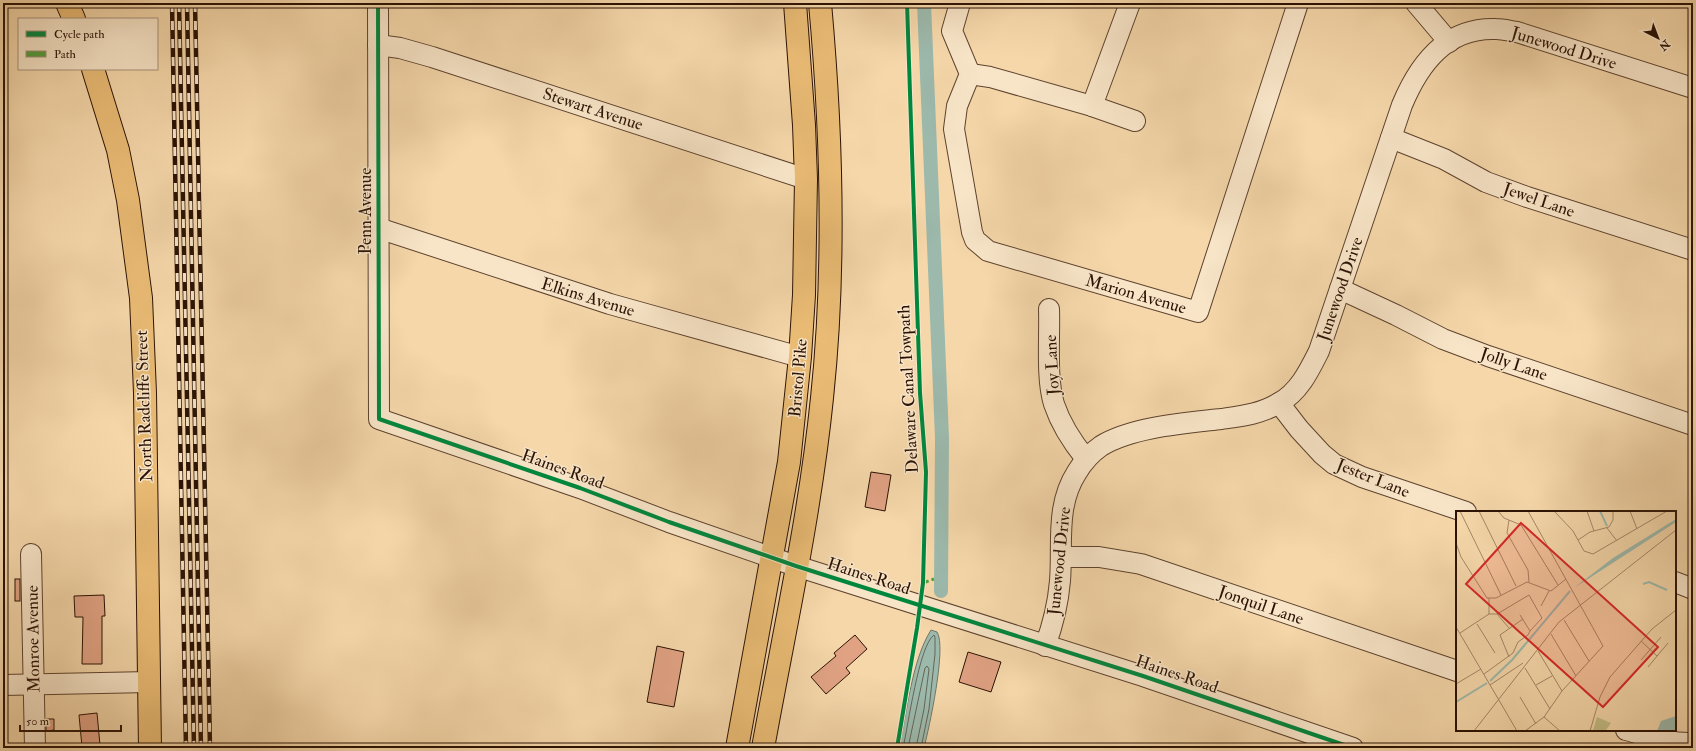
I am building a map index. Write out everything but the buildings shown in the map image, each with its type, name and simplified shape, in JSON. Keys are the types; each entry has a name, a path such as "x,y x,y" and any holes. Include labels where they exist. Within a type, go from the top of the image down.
{"main road":[{"path":"67,3 74,18"},
{"name":"Bristol Pike","path":"737,748 788,462 800,357 805,280 806,179 804,124 795,3"},
{"name":"Bristol Pike","path":"762,748 814,466 820,419 830,302 830,123 820,3"},
{"name":"North Radcliffe Street","path":"93,70 118,150 128,200 141,298 145,393 150,748"}],"street":[{"name":"Penn Avenue","path":"378,3 379,419"},
{"path":"960,3 952,31 970,74 990,77 1092,106 1135,121"},
{"path":"1092,106 1130,3"},
{"name":"Marion Avenue","path":"970,74 957,106 954,129 972,232 975,240 988,251 1198,312 1298,3"},
{"path":"1416,3 1449,42"},
{"name":"Junewood Drive","path":"1045,646 1057,607 1061,557 1061,523 1064,502 1076,473 1086,459 1102,446 1138,432 1249,415 1262,411 1279,403 1297,388 1306,376 1319,351 1402,105 1420,70 1436,51 1463,34 1478,30 1496,28 1517,32 1693,88"},
{"name":"Stewart Avenue","path":"378,45 400,48 432,57 806,179"},
{"name":"Jewel Lane","path":"1391,138 1444,159 1486,182 1527,197 1693,250"},
{"name":"Elkins Avenue","path":"378,228 610,304 800,357"},
{"name":"Jolly Lane","path":"1340,289 1443,339 1488,356 1693,425"},
{"name":"Joy Lane","path":"1049,309 1050,387 1059,417 1074,444 1086,459"},
{"name":"Jester Lane","path":"1279,403 1299,430 1334,464 1362,477 1463,511"},
{"name":"Haines Road","path":"379,419 580,488 669,522 772,558 1143,676 1353,748"},
{"name":"Monroe Avenue","path":"31,554 35,748"},
{"name":"Jonquil Lane","path":"1061,557 1099,557 1141,564 1456,672"},
{"path":"1676,582 1693,589"},
{"path":"3,685 150,682"},
{"path":"1630,731 1683,744 1693,743"}],"water":[{"path":"931,630 937,632 940,640 940,654 939,670 930,724 924,748 899,748 911,687 919,656 924,642"}],"waterway":[{"path":"924,3 942,438 941,591"}],"railway":[{"path":"172,3 186,748"},
{"path":"179,3 194,748"},
{"path":"187,3 201,748"},
{"path":"195,3 210,748"}],"marked path":[{"path":"923,583 934,579"}],"cycle path":[{"path":"378,3 379,419 580,488 669,522 796,566 1143,676 1353,748"},
{"name":"Delaware Canal Towpath","path":"897,748 923,583 926,472 920,393 907,3"}]}
